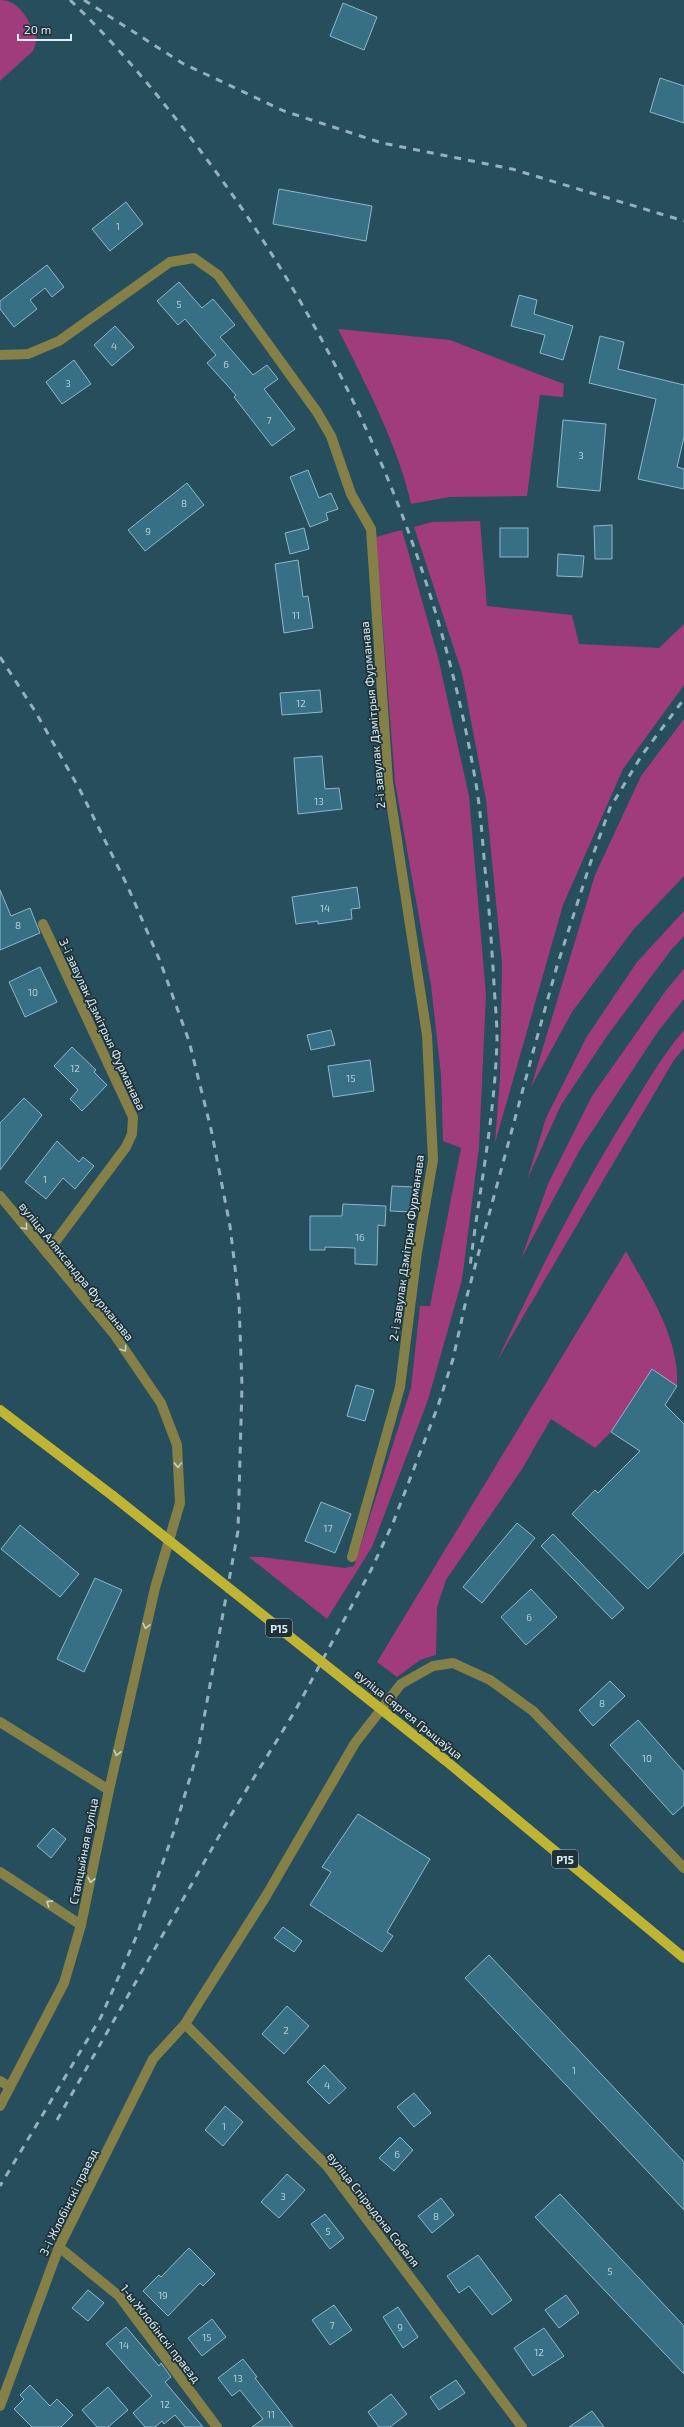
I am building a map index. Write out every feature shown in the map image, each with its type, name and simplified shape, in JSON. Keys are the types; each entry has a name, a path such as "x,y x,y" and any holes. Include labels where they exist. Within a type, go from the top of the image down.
{"main road":[{"name":"вуліца Сяргея Грыцаўца","path":"0,1410 113,1496 446,1760 684,1958"}],"street":[{"name":"2-і завулак Дзмітрыя Фурманава","path":"0,356 28,354 59,341 170,262 194,258 218,275 318,412 331,436 351,494 371,529 388,782 427,1035 433,1160 417,1252 400,1387 352,1557"},
{"name":"3-і завулак Дзмітрыя Фурманава","path":"43,924 133,1117 132,1134 126,1147 47,1253"},
{"name":"вуліца Аляксандра Фурманава","path":"0,1196 126,1352 161,1403 177,1445 180,1503 155,1588"},
{"name":"Станцыйная вуліца","path":"0,2106 64,1983 81,1925 109,1790 155,1588"},
{"name":"3-і Жлобінскі праезд","path":"0,2406 59,2247 153,2059 185,2024 266,1896 355,1743 401,1684 433,1666 453,1663 490,1680 533,1711 684,1868"},
{"path":"0,1722 109,1790"},
{"path":"0,1872 81,1925"},
{"name":"вуліца Спірыдона Собаля","path":"185,2024 327,2166 522,2427"},
{"path":"0,2081 10,2087"},
{"name":"1-ы Жлобінскі праезд","path":"59,2247 119,2296 218,2427"}],"shaded area":[{"path":"0,0 7,1 19,8 28,20 37,39 33,51 0,81"},
{"path":"338,329 450,340 564,384 563,397 540,395 527,496 450,497 411,504 398,460 380,415"},
{"path":"480,521 487,606 572,615 579,644 659,648 684,624 684,685 623,769 563,905 495,1143 500,1077 502,963 486,800 462,673 414,527 432,522"},
{"path":"402,530 438,657 469,796 486,995 479,1147 462,1280 428,1400 372,1547 327,1619 249,1557 262,1557 345,1568 354,1566 411,1388 420,1306 430,1306 461,1148 443,1141 441,1075 431,985 395,782 376,537"},
{"path":"684,719 684,876 633,930 572,1012 531,1087 595,875 641,776"},
{"path":"684,911 684,936 671,950 607,1036 561,1105 527,1180 546,1118 586,1038 637,962"},
{"path":"684,969 684,999 659,1030 581,1148 521,1259 548,1184 592,1096 667,989"},
{"path":"684,1030 684,1048 674,1060 497,1361 541,1270 588,1181 652,1075"},
{"path":"626,1251 653,1299 668,1333 677,1368 677,1386 652,1370 611,1432 595,1448 551,1419 522,1469 446,1580 437,1607 436,1655 420,1660 397,1677 377,1662"}],"building":[{"path":"343,3 377,17 364,50 330,36"},
{"path":"660,78 684,86 684,123 650,112"},
{"path":"279,189 372,206 366,241 273,224"},
{"path":"126,202 143,224 110,251 92,229"},
{"path":"47,265 64,287 52,297 45,288 30,300 37,309 14,327 0,309 0,301"},
{"path":"179,282 202,308 213,299 235,325 220,337 253,375 267,365 278,379 264,389 295,429 272,446 234,397 236,395 207,363 216,355 185,319 178,325 157,301"},
{"path":"519,295 537,300 534,314 573,326 563,360 540,353 545,335 511,326"},
{"path":"115,326 134,347 112,366 94,345"},
{"path":"600,336 624,342 618,369 684,385 684,437 677,467 684,469 684,489 638,479 656,399 589,383"},
{"path":"74,360 91,384 62,404 46,382"},
{"path":"563,420 606,424 600,491 557,487"},
{"path":"308,470 319,498 331,493 338,509 326,513 328,520 310,527 290,477"},
{"path":"187,483 204,505 145,551 128,530"},
{"path":"612,525 612,559 595,559 594,526"},
{"path":"304,528 309,549 290,554 285,533"},
{"path":"500,528 528,528 528,557 500,557"},
{"path":"558,554 584,556 582,577 557,576"},
{"path":"298,560 303,597 308,596 313,628 284,633 275,564"},
{"path":"320,690 322,712 282,715 280,693"},
{"path":"322,756 325,789 339,788 342,809 298,814 294,758"},
{"path":"357,887 360,908 351,909 352,919 318,924 318,921 296,924 292,897"},
{"path":"0,890 11,916 30,908 40,933 0,950"},
{"path":"40,967 57,1002 25,1017 9,982"},
{"path":"331,1030 335,1045 311,1050 307,1035"},
{"path":"72,1047 96,1070 94,1072 107,1085 82,1111 70,1099 78,1090 54,1066"},
{"path":"370,1060 374,1091 333,1097 328,1066"},
{"path":"24,1098 42,1115 0,1170 0,1123"},
{"path":"57,1141 79,1162 83,1157 94,1166 75,1189 63,1178 46,1199 25,1182"},
{"path":"392,1186 414,1187 412,1212 390,1211"},
{"path":"343,1204 386,1206 385,1226 378,1225 377,1265 355,1264 355,1248 325,1247 325,1250 310,1250 310,1216 342,1216"},
{"path":"652,1369 677,1386 665,1405 684,1424 684,1552 648,1589 572,1514 595,1490 598,1493 640,1451 611,1432"},
{"path":"356,1385 374,1390 365,1421 347,1416"},
{"path":"321,1502 351,1514 335,1553 305,1541"},
{"path":"517,1523 535,1538 482,1603 463,1587"},
{"path":"20,1525 79,1574 60,1597 1,1549"},
{"path":"553,1534 624,1608 612,1619 541,1546"},
{"path":"95,1578 122,1590 84,1672 57,1659"},
{"path":"531,1589 557,1617 526,1645 501,1617"},
{"path":"610,1681 625,1696 593,1726 579,1710"},
{"path":"638,1720 684,1772 684,1805 673,1815 610,1745"},
{"path":"358,1814 430,1859 387,1932 393,1936 382,1952 310,1905 331,1872 322,1867"},
{"path":"53,1828 66,1839 51,1858 37,1846"},
{"path":"283,1927 302,1941 294,1952 274,1938"},
{"path":"489,1955 684,2162 684,2210 465,1978"},
{"path":"287,2006 309,2026 284,2054 262,2034"},
{"path":"324,2065 346,2088 329,2104 307,2082"},
{"path":"414,2093 431,2113 414,2127 397,2107"},
{"path":"225,2106 243,2122 223,2146 205,2130"},
{"path":"400,2137 413,2150 394,2171 379,2158"},
{"path":"287,2174 305,2190 279,2218 261,2202"},
{"path":"560,2194 684,2326 684,2374 535,2217"},
{"path":"441,2198 454,2215 432,2233 418,2216"},
{"path":"325,2214 344,2238 330,2249 311,2224"},
{"path":"189,2248 215,2274 203,2286 200,2283 168,2316 143,2291 159,2275 161,2277"},
{"path":"478,2255 512,2300 492,2315 469,2286 459,2293 447,2276"},
{"path":"88,2290 104,2303 88,2321 72,2308"},
{"path":"566,2295 579,2313 559,2328 545,2310"},
{"path":"334,2305 352,2330 330,2345 312,2320"},
{"path":"398,2307 418,2337 403,2348 383,2317"},
{"path":"212,2319 226,2337 202,2356 188,2338"},
{"path":"126,2327 159,2366 161,2363 171,2377 165,2382 203,2427 185,2427 175,2415 164,2424 162,2421 155,2427 145,2427 133,2413 152,2396 106,2344"},
{"path":"544,2328 564,2356 533,2376 514,2348"},
{"path":"243,2359 257,2377 255,2378 293,2427 252,2427 263,2419 240,2390 232,2396 218,2378"},
{"path":"456,2380 465,2393 439,2410 430,2397"},
{"path":"30,2385 50,2406 57,2399 73,2415 61,2427 32,2427 14,2409 24,2399 20,2395"},
{"path":"108,2387 128,2410 108,2427 97,2427 82,2410"},
{"path":"391,2394 407,2414 390,2427 379,2427 368,2412"},
{"path":"592,2411 604,2427 569,2427"}],"railway":[{"path":"70,0 119,51 179,122 245,214 293,289 336,367 375,448 408,531 437,616 460,702 477,790 488,899 497,1025 496,1068 493,1096 470,1267"},
{"path":"84,0 182,63 284,111 382,143 512,169 684,221"},
{"path":"0,657 35,711 80,790 127,885 160,961 189,1041 211,1129 230,1226 239,1301 242,1386 238,1531 198,1751 174,1831 137,1935 101,2017 0,2186"},
{"path":"57,2120 234,1810 295,1711 371,1570 393,1523 438,1406 453,1359 467,1296 533,1052 557,966 593,855 610,808 642,755 684,699"}]}
